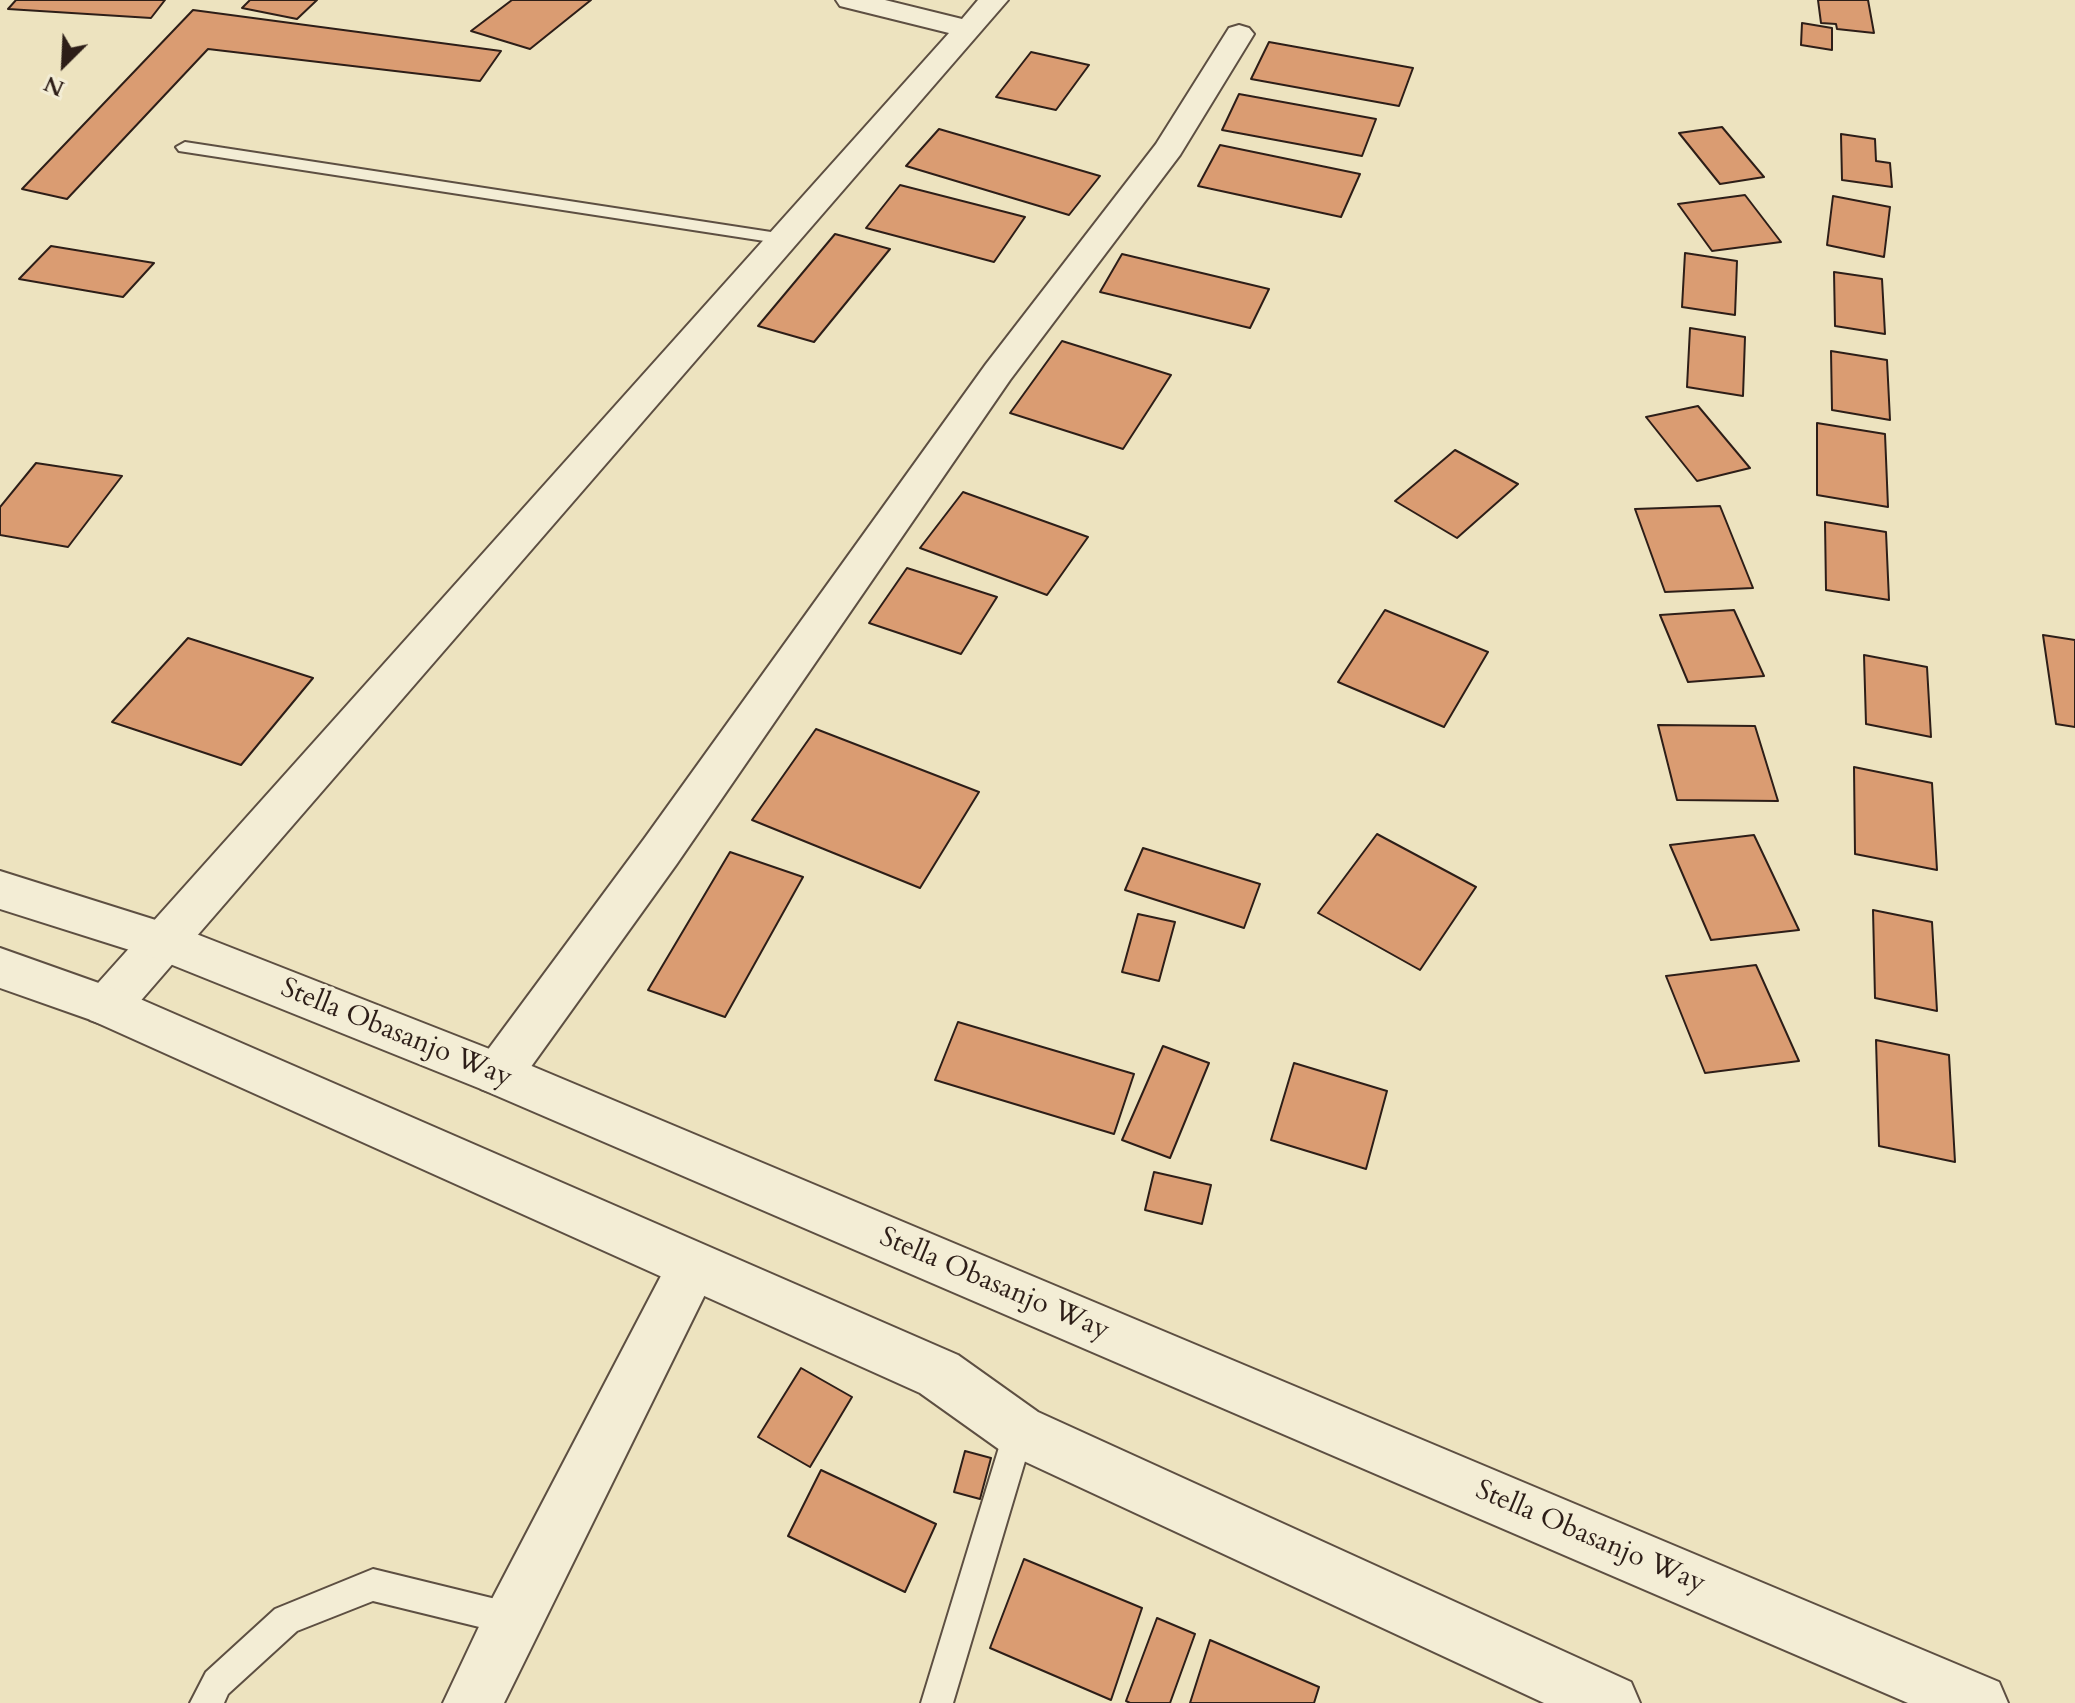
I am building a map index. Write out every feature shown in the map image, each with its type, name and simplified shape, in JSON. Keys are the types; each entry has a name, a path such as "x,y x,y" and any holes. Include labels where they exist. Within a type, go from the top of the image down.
{"street":[{"path":"850,0 969,29"},
{"path":"107,1006 994,0"},
{"path":"498,1074 660,852 998,372 1169,148 1239,34"},
{"name":"Stella Obasanjo Way","path":"0,890 165,942 498,1074 1978,1703"},
{"path":"0,968 107,1006 939,1374 1019,1431 1610,1703"},
{"path":"473,1703 512,1619 693,1266"}],"lane":[{"path":"185,147 784,239"},
{"path":"937,1703 1019,1431"},
{"path":"206,1703 217,1683 286,1620 373,1585 512,1619"}],"building":[{"path":"16,0 165,0 151,18 8,9"},
{"path":"250,0 317,0 297,19 242,8"},
{"path":"512,0 591,0 530,49 471,31"},
{"path":"1818,0 1868,0 1874,33 1837,29 1836,24 1821,23"},
{"path":"193,10 501,51 480,81 208,49 67,199 22,189"},
{"path":"1802,23 1832,28 1832,50 1801,45"},
{"path":"1269,42 1413,68 1399,106 1251,79"},
{"path":"1031,52 1089,65 1056,110 996,97"},
{"path":"1239,94 1376,119 1362,156 1222,130"},
{"path":"1722,127 1764,177 1720,184 1679,133"},
{"path":"939,129 1100,176 1069,215 906,166"},
{"path":"1841,134 1875,139 1876,161 1890,163 1892,187 1842,180"},
{"path":"1220,145 1360,174 1341,217 1198,186"},
{"path":"900,185 1025,217 994,262 866,228"},
{"path":"1745,195 1781,242 1712,251 1678,204"},
{"path":"1833,196 1890,207 1884,257 1827,245"},
{"path":"835,234 890,249 814,342 758,326"},
{"path":"51,246 154,263 123,297 19,279"},
{"path":"1685,253 1737,261 1735,315 1682,307"},
{"path":"1122,254 1269,289 1250,328 1100,292"},
{"path":"1834,272 1882,279 1885,334 1835,326"},
{"path":"1690,328 1745,337 1743,396 1687,387"},
{"path":"1062,341 1171,375 1123,449 1010,413"},
{"path":"1831,351 1887,360 1890,420 1832,410"},
{"path":"1698,406 1750,468 1697,481 1646,417"},
{"path":"1817,423 1885,434 1888,507 1817,495"},
{"path":"1455,450 1518,484 1457,538 1395,501"},
{"path":"36,463 122,476 68,547 0,535 0,507"},
{"path":"963,492 1088,537 1047,595 920,548"},
{"path":"1720,506 1753,588 1665,592 1635,509"},
{"path":"1825,522 1886,532 1889,600 1826,590"},
{"path":"907,568 997,597 961,654 869,623"},
{"path":"1385,610 1488,652 1444,727 1338,682"},
{"path":"1734,610 1764,676 1688,682 1660,615"},
{"path":"2043,635 2075,640 2075,727 2056,724"},
{"path":"188,638 313,678 241,765 112,722"},
{"path":"1864,655 1927,667 1931,737 1866,724"},
{"path":"1658,725 1755,726 1778,801 1677,800"},
{"path":"816,729 979,792 920,888 752,820"},
{"path":"1854,767 1932,783 1937,870 1855,854"},
{"path":"1377,834 1476,887 1420,970 1318,913"},
{"path":"1754,835 1799,930 1711,940 1670,845"},
{"path":"1143,848 1260,884 1244,928 1125,890"},
{"path":"730,852 803,877 725,1017 648,990"},
{"path":"1873,910 1932,922 1937,1011 1875,998"},
{"path":"1138,914 1175,922 1159,981 1122,972"},
{"path":"1756,965 1799,1061 1705,1073 1666,976"},
{"path":"958,1022 1134,1074 1114,1134 935,1080"},
{"path":"1876,1040 1949,1055 1955,1162 1879,1146"},
{"path":"1163,1046 1209,1063 1170,1158 1122,1140"},
{"path":"1294,1063 1387,1091 1366,1169 1271,1140"},
{"path":"1154,1172 1211,1185 1202,1224 1145,1210"},
{"path":"801,1368 852,1397 810,1467 758,1437"},
{"path":"965,1451 991,1458 980,1499 954,1492"},
{"path":"821,1470 936,1524 905,1592 788,1536"},
{"path":"1024,1559 1142,1608 1111,1700 990,1648"},
{"path":"1157,1618 1195,1634 1170,1703 1130,1703 1126,1701"},
{"path":"1210,1640 1319,1687 1314,1703 1190,1703"}]}
